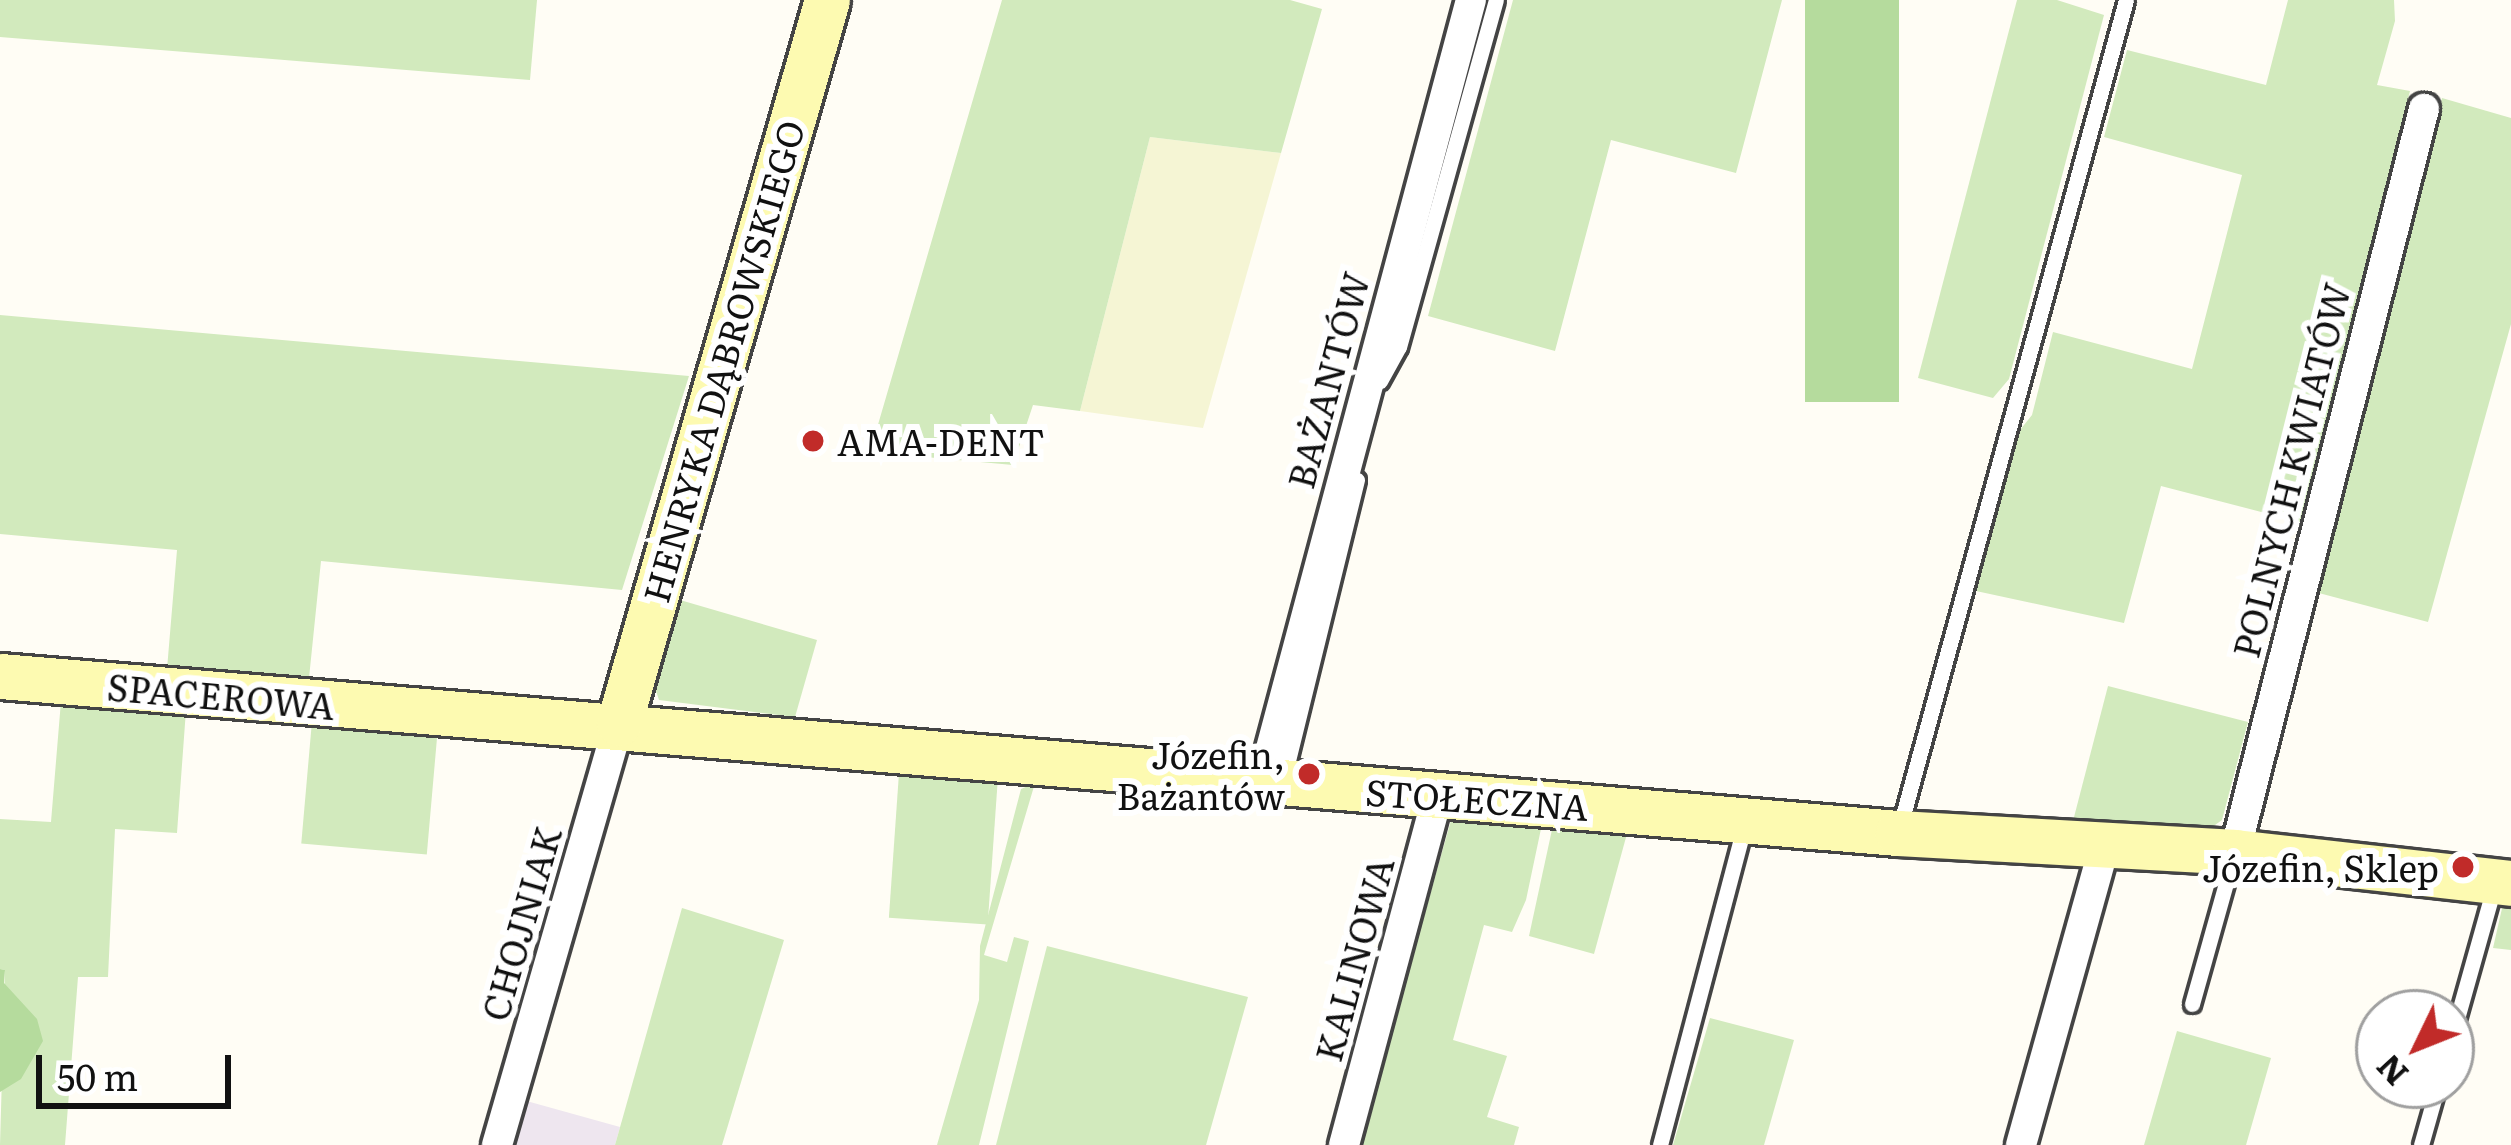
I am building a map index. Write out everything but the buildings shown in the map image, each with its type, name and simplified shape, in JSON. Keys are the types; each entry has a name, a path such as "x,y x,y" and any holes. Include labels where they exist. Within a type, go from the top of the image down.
{"street":[{"name":"HENRYKA DĄBROWSKIEGO","path":"619,723 827,0"},
{"name":"BAŻANTÓW","path":"1273,783 1471,0"},
{"name":"POLNYCH KWIATÓW","path":"2235,852 2424,109"},
{"name":"SPACEROWA","path":"0,676 442,713"},
{"name":"STOŁECZNA","path":"442,713 619,723 1273,783 1898,833 2235,852 2503,882"},
{"name":"CHOJNIAK","path":"497,1145 619,723"},
{"name":"KALINOWA","path":"1343,1145 1438,794"},
{"path":"2021,1145 2105,844"}],"lane":[{"path":"1273,783 1379,382 1399,347 1496,0"},
{"path":"1898,833 2126,0"},
{"path":"1660,1145 1746,821"},
{"path":"2192,1004 2220,890 2235,852"},
{"path":"2468,989 2503,882"},
{"path":"2421,1145 2431,1109"}],"shaded area":[{"path":"523,1100 620,1127 615,1145 511,1145"}],"green space":[{"path":"0,0 537,0 530,80 0,37"},
{"path":"1002,0 1290,0 1322,9 1281,153 1150,137 1080,411 1033,405 1013,465 870,452"},
{"path":"1513,0 1782,0 1736,173 1611,140 1555,351 1428,316"},
{"path":"1805,0 1899,0 1899,402 1805,402"},
{"path":"2017,0 2057,0 2104,15 2009,379 1993,398 1918,378"},
{"path":"2288,0 2394,0 2395,21 2377,85 2410,91 2300,522 2161,486 2124,623 1976,591 2016,435 2032,415 2053,332 2192,369 2242,175 2104,137 2127,50 2266,85"},
{"path":"2442,98 2511,118 2511,324 2428,622 2315,592"},
{"path":"1150,137 1281,153 1203,428 1080,411"},
{"path":"0,315 689,376 622,590 321,561 309,678 167,669 177,550 0,534"},
{"path":"680,600 817,640 795,717 659,700 654,685"},
{"path":"2108,686 2248,722 2222,820 2208,830 2073,821"},
{"path":"61,701 186,710 177,833 115,829 108,977 78,977 65,1145 0,1145 5,970 0,969 0,819 51,822"},
{"path":"312,721 438,732 427,855 301,844"},
{"path":"899,773 998,780 988,925 889,918"},
{"path":"1035,783 984,955 1007,962 1014,937 1029,941 979,1145 937,1145 979,1000 980,946 1021,789"},
{"path":"1452,817 1542,824 1526,900 1512,932 1484,925 1453,1040 1507,1056 1487,1117 1519,1127 1514,1145 1359,1145"},
{"path":"1553,825 1628,830 1594,954 1529,936"},
{"path":"2503,904 2511,905 2511,950 2493,948"},
{"path":"682,908 784,940 722,1145 615,1145"},
{"path":"1047,946 1248,997 1206,1145 996,1145"},
{"path":"0,969 5,970 4,983 37,1019 43,1041 21,1079 0,1092"},
{"path":"1710,1018 1794,1040 1764,1145 1673,1145"},
{"path":"2177,1031 2271,1058 2246,1145 2144,1145"}],"place":[{"name":"AMA-DENT","path":"813,441"},
{"name":"Józefin, Bażantów","path":"1309,774"},
{"name":"Józefin, Sklep","path":"2463,867"}]}
